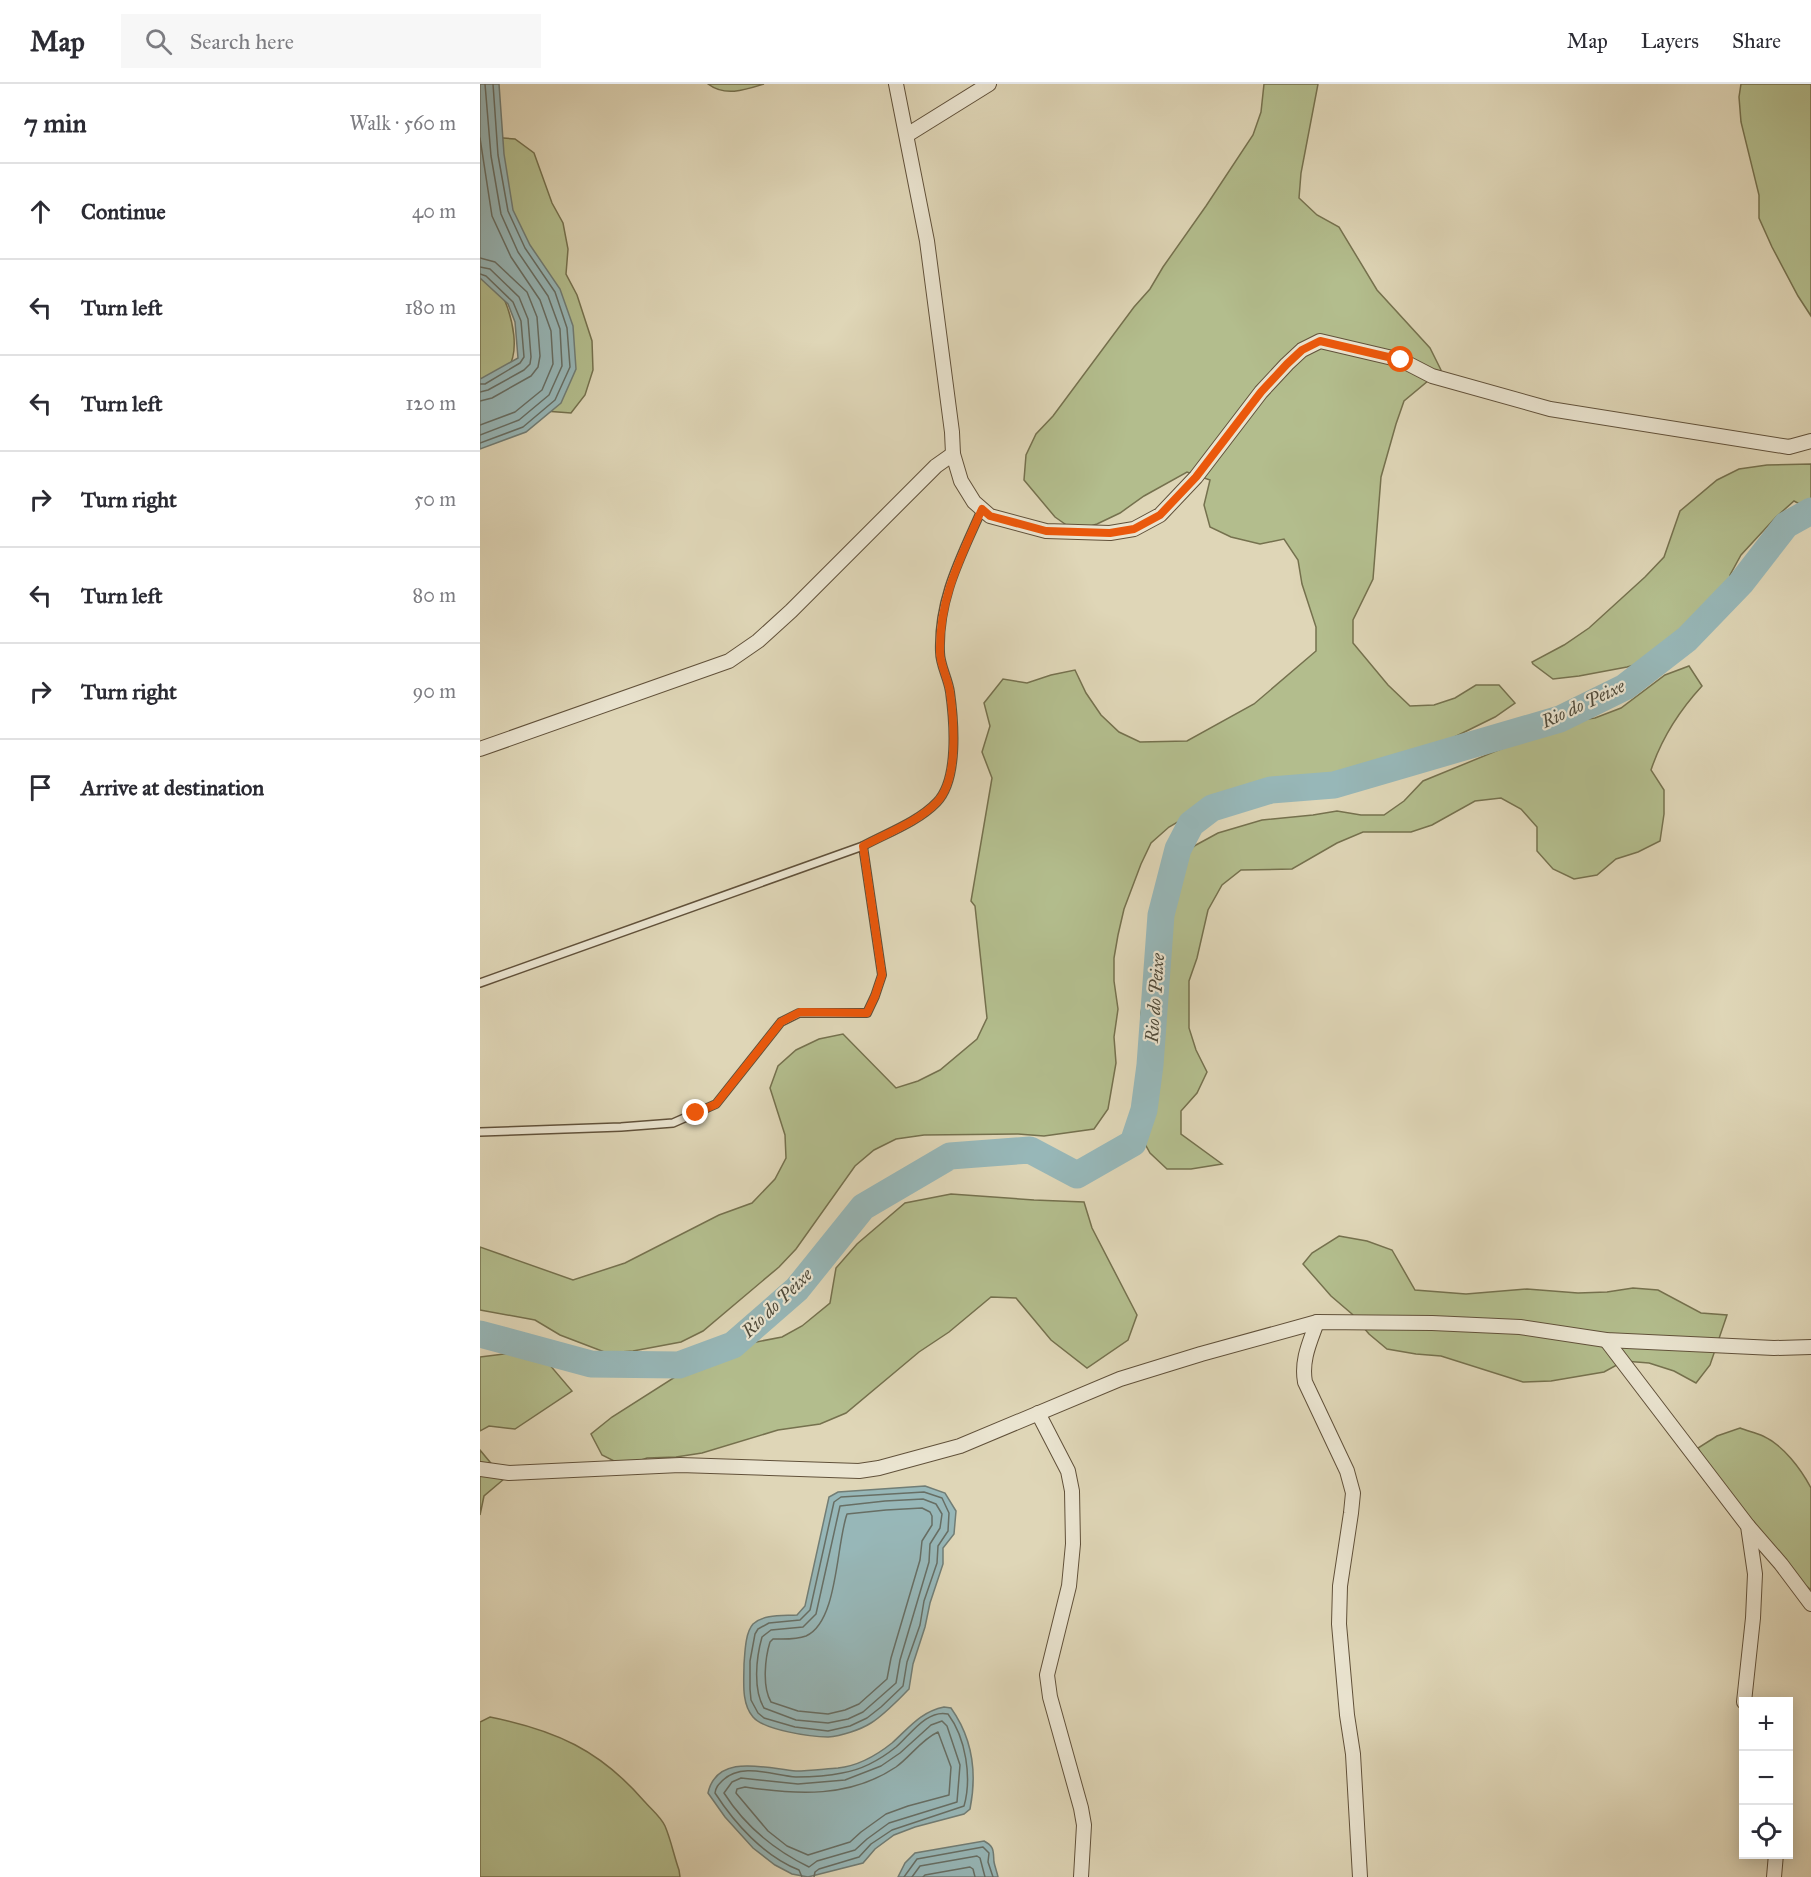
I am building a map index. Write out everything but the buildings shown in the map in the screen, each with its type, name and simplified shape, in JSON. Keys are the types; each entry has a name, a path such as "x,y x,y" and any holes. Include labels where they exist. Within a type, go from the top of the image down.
{"street":[{"path":"896,84 927,241 953,454 962,481 974,502 990,516 1046,531 1110,533 1134,529 1160,515 1196,477 1261,392 1302,350 1320,341 1401,360 1432,376 1550,409 1789,447 1811,441"},
{"path":"907,135 989,84"},
{"path":"480,749 729,661 758,641 783,618 936,466 953,454"},
{"path":"1317,1322 1305,1357 1303,1370 1305,1382 1347,1471 1353,1492 1352,1513 1340,1586 1339,1624 1353,1754 1360,1877"},
{"path":"480,1469 509,1473 680,1465 859,1471 879,1468 960,1446 1120,1379 1317,1322 1432,1323 1520,1327 1606,1340 1774,1348 1811,1347"},
{"path":"1606,1340 1748,1526 1811,1604"},
{"path":"1038,1413 1068,1471 1072,1491 1073,1544 1069,1586 1047,1675 1050,1697 1084,1825 1081,1877"},
{"path":"1744,1697 1755,1574 1748,1526"},
{"path":"1774,1877 1776,1859"}],"lane":[{"path":"480,983 863,846 920,815 939,801 951,776 953,732 950,690 940,654 941,624 949,584 982,509"},
{"path":"480,1132 673,1123 716,1104 781,1022 800,1012 867,1013 882,975 863,846"}],"green space":[{"path":"708,84 764,84 728,91"},
{"path":"1264,84 1318,84 1301,173 1299,198 1317,215 1339,227 1377,290 1430,348 1441,370 1404,401 1396,424 1381,477 1373,579 1353,620 1353,643 1388,685 1410,706 1434,705 1455,698 1476,685 1499,685 1515,703 1495,717 1428,750 1379,767 1332,776 1304,776 1282,783 1232,790 1169,827 1151,843 1124,909 1118,935 1114,958 1118,1009 1114,1037 1116,1063 1108,1109 1094,1129 1044,1136 924,1135 896,1139 874,1150 855,1166 796,1249 779,1267 703,1331 681,1342 633,1351 607,1353 560,1335 535,1320 480,1310 480,1247 573,1280 625,1263 719,1215 752,1203 775,1179 786,1158 785,1135 770,1088 778,1066 796,1050 819,1039 843,1034 896,1088 918,1081 940,1070 977,1039 987,1018 975,906 971,901 992,778 982,752 990,726 984,703 1003,679 1027,683 1075,670 1086,693 1101,715 1119,732 1140,742 1187,741 1254,704 1316,651 1316,627 1302,584 1298,560 1284,539 1260,544 1231,537 1210,527 1204,505 1210,480 1187,472 1144,496 1120,513 1075,531 1055,517 1024,480 1026,455 1036,434 1053,416 1150,289 1253,135 1261,112"},
{"path":"1741,84 1811,84 1811,316 1772,247 1759,218 1759,195 1741,122 1739,97"},
{"path":"490,137 515,139 534,153 552,203 563,223 568,249 566,274 577,295 592,341 593,370 585,395 571,413 545,411 541,337 503,296 510,314 514,335 513,355 503,376 480,395 480,142"},
{"path":"1811,464 1811,510 1794,501 1776,517 1741,555 1730,575 1727,599 1671,649 1649,661 1627,667 1553,679 1533,664 1532,662 1589,628 1645,577 1664,557 1680,511 1717,480 1739,469 1767,465"},
{"path":"1689,666 1702,686 1672,725 1660,746 1651,770 1664,790 1664,814 1660,841 1638,852 1616,859 1597,875 1574,879 1553,869 1537,851 1537,827 1521,809 1501,798 1475,801 1432,825 1411,832 1363,832 1337,843 1292,869 1241,870 1222,885 1208,910 1189,981 1189,1028 1196,1050 1207,1072 1197,1093 1181,1111 1181,1134 1222,1164 1191,1169 1167,1169 1150,1153 1138,1131 1138,1107 1142,1084 1141,1013 1165,883 1177,860 1196,845 1218,833 1262,820 1337,811 1361,815 1384,815 1404,801 1423,781 1567,722 1595,718 1621,708 1665,675"},
{"path":"951,1194 1084,1202 1092,1228 1137,1315 1128,1340 1087,1368 1051,1340 1016,1298 991,1297 949,1332 919,1352 846,1413 820,1424 778,1430 702,1453 647,1458 624,1466 602,1455 591,1434 612,1417 697,1363 746,1344 782,1337 802,1326 830,1303 836,1268 857,1244 905,1203"},
{"path":"1339,1236 1367,1241 1392,1250 1415,1290 1466,1294 1527,1289 1578,1293 1633,1288 1658,1290 1701,1313 1727,1315 1710,1365 1696,1383 1674,1371 1649,1363 1624,1361 1604,1372 1551,1381 1523,1382 1441,1356 1387,1349 1331,1296 1303,1264 1312,1253"},
{"path":"521,1352 549,1364 572,1391 515,1429 489,1426 480,1431 480,1357"},
{"path":"1740,1428 1763,1436 1778,1445 1797,1466 1811,1488 1811,1590 1796,1577 1708,1467 1698,1448 1717,1436"},
{"path":"480,1450 504,1479 484,1496 480,1515"},
{"path":"490,1717 535,1728 556,1736 593,1755 611,1768 663,1823 671,1842 680,1877 480,1877 480,1722"}],"water":[{"path":"480,84 499,84 504,154 513,210 530,245 560,289 573,326 576,369 561,403 526,432 480,449 480,379 518,358 515,322 508,304 480,278"},
{"path":"925,1486 945,1493 956,1511 954,1534 943,1548 943,1564 913,1664 909,1689 871,1723 839,1735 811,1736 777,1729 759,1722 749,1711 744,1692 748,1633 757,1621 774,1616 797,1615 805,1606 829,1497 838,1492"},
{"path":"944,1707 951,1708 969,1744 973,1770 970,1809 964,1814 894,1835 875,1849 863,1863 808,1877 792,1874 775,1865 753,1848 725,1817 708,1793 713,1780 732,1767 758,1766 801,1771 845,1767 859,1762 892,1743 921,1717"},
{"path":"984,1841 993,1850 998,1877 898,1877 905,1863 915,1853"}],"waterway":[{"name":"Rio do Peixe","path":"480,1334 591,1364 679,1365 733,1345 797,1289 863,1207 950,1156 1030,1150 1077,1175 1133,1143 1144,1110 1150,1065 1161,915 1178,849 1191,824 1212,808 1271,790 1334,785 1560,719 1625,687 1687,639 1741,583 1786,525 1811,511"}],"route":[{"path":"696,1113 716,1104 781,1022 800,1012 867,1013 882,975 863,846 920,815 939,801 951,776 953,732 950,690 940,654 941,624 949,584 982,509 990,516 1046,531 1110,533 1134,529 1160,515 1196,477 1261,392 1302,350 1320,341 1401,360"}]}
